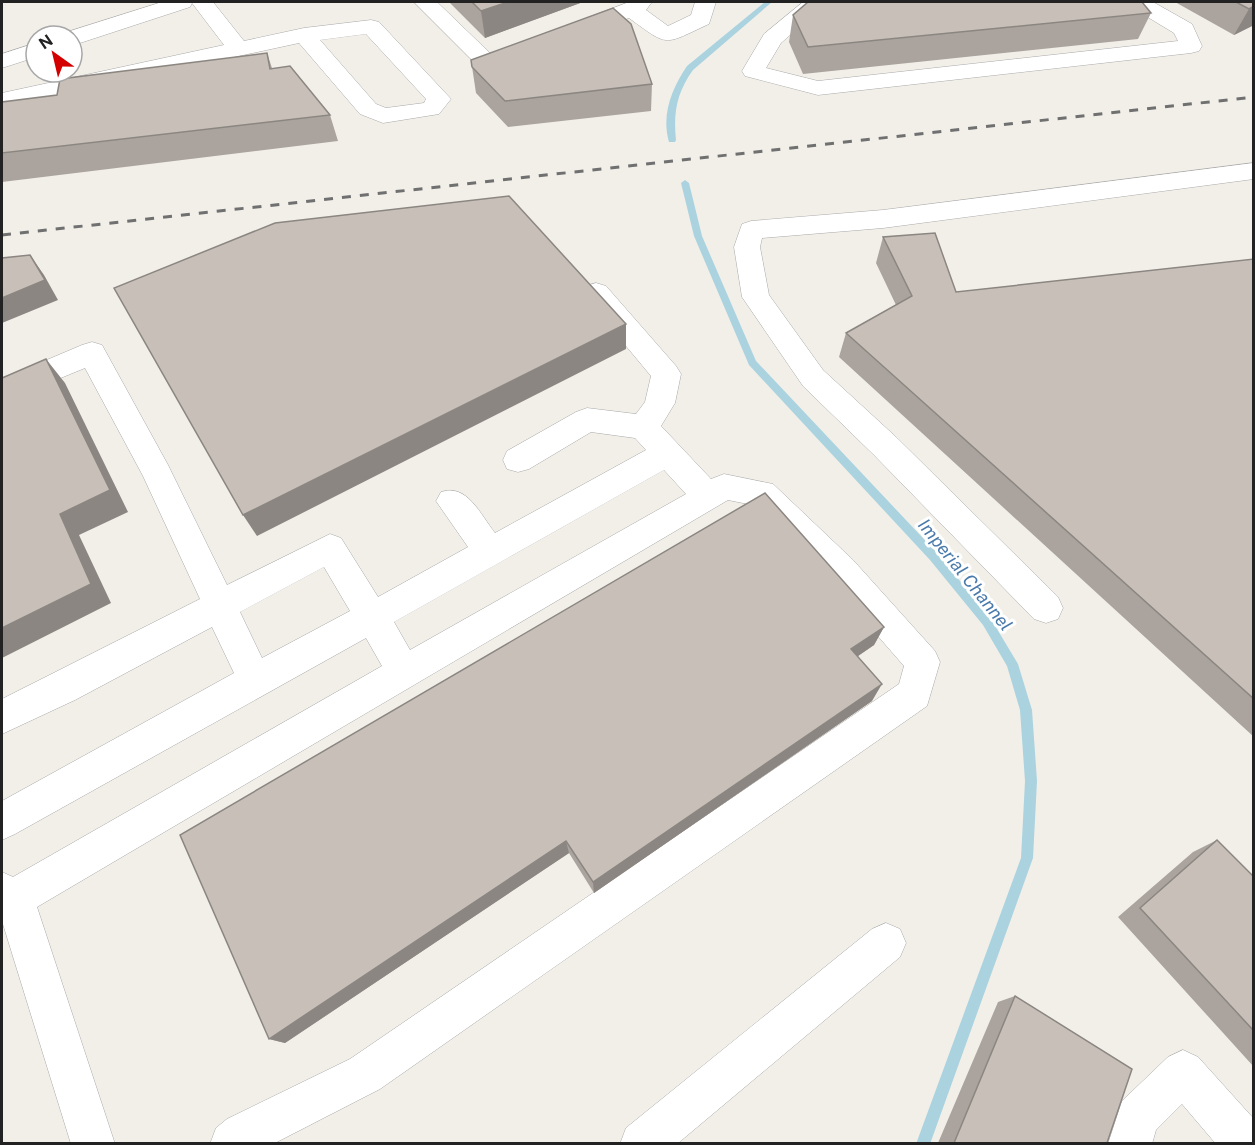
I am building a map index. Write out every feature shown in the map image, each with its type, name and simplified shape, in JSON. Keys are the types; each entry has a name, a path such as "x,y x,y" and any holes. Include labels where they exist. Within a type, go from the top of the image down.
{"lane":[{"path":"84,34 182,2"},
{"path":"202,2 239,50"},
{"path":"425,2 490,65 637,5 666,35 701,19 705,2"},
{"path":"818,6 772,39 753,71 818,88 1191,46 1184,29 1139,2"},
{"path":"2,100 304,35 371,27 439,99 431,109 383,116 368,109 304,35"},
{"path":"2,61 24,54"},
{"path":"1046,608 885,446 813,378 756,297 747,247 752,230 884,219 1254,171"},
{"path":"576,270 666,374 664,396 643,427"},
{"path":"2,391 92,353 157,474 255,680"},
{"path":"518,460 587,420 643,427 707,496"},
{"path":"2,821 668,453"},
{"path":"93,1143 8,895 404,672 724,487 762,493 841,570 923,662 914,694 365,1074 243,1135 232,1143"},
{"path":"452,501 490,552"},
{"path":"2,717 63,688 330,548 404,672"},
{"path":"642,1143 886,943"},
{"path":"1130,1143 1138,1117 1183,1072 1246,1143"}],"building":[{"path":"472,2 508,2 481,11"},
{"path":"808,2 1142,2 1151,13 808,47 793,15"},
{"path":"1236,2 1254,2 1254,6 1249,9"},
{"path":"613,8 631,24 652,84 505,101 472,67 471,60"},
{"path":"267,53 270,69 290,66 330,115 2,153 2,102 57,95 59,84 84,84 84,76"},
{"path":"509,196 626,324 243,515 114,288 275,223"},
{"path":"935,233 956,292 1254,259 1254,699 846,333 912,296 883,237"},
{"path":"30,255 45,280 2,298 2,258"},
{"path":"46,359 110,490 60,514 91,584 2,628 2,378"},
{"path":"765,493 884,627 851,649 882,684 593,882 566,841 269,1039 180,835"},
{"path":"1217,840 1254,877 1254,1031 1140,908"},
{"path":"1015,996 1132,1069 1107,1143 954,1143"}],"waterway":[{"name":"Imperial Channel","path":"672,140 673,102 679,85 690,68 769,2"},
{"name":"Imperial Channel","path":"685,183 698,236 752,363 934,557 987,622 1012,664 1026,710 1031,781 1027,858 923,1144"}],"railway":[{"path":"2,235 1254,97"}]}
